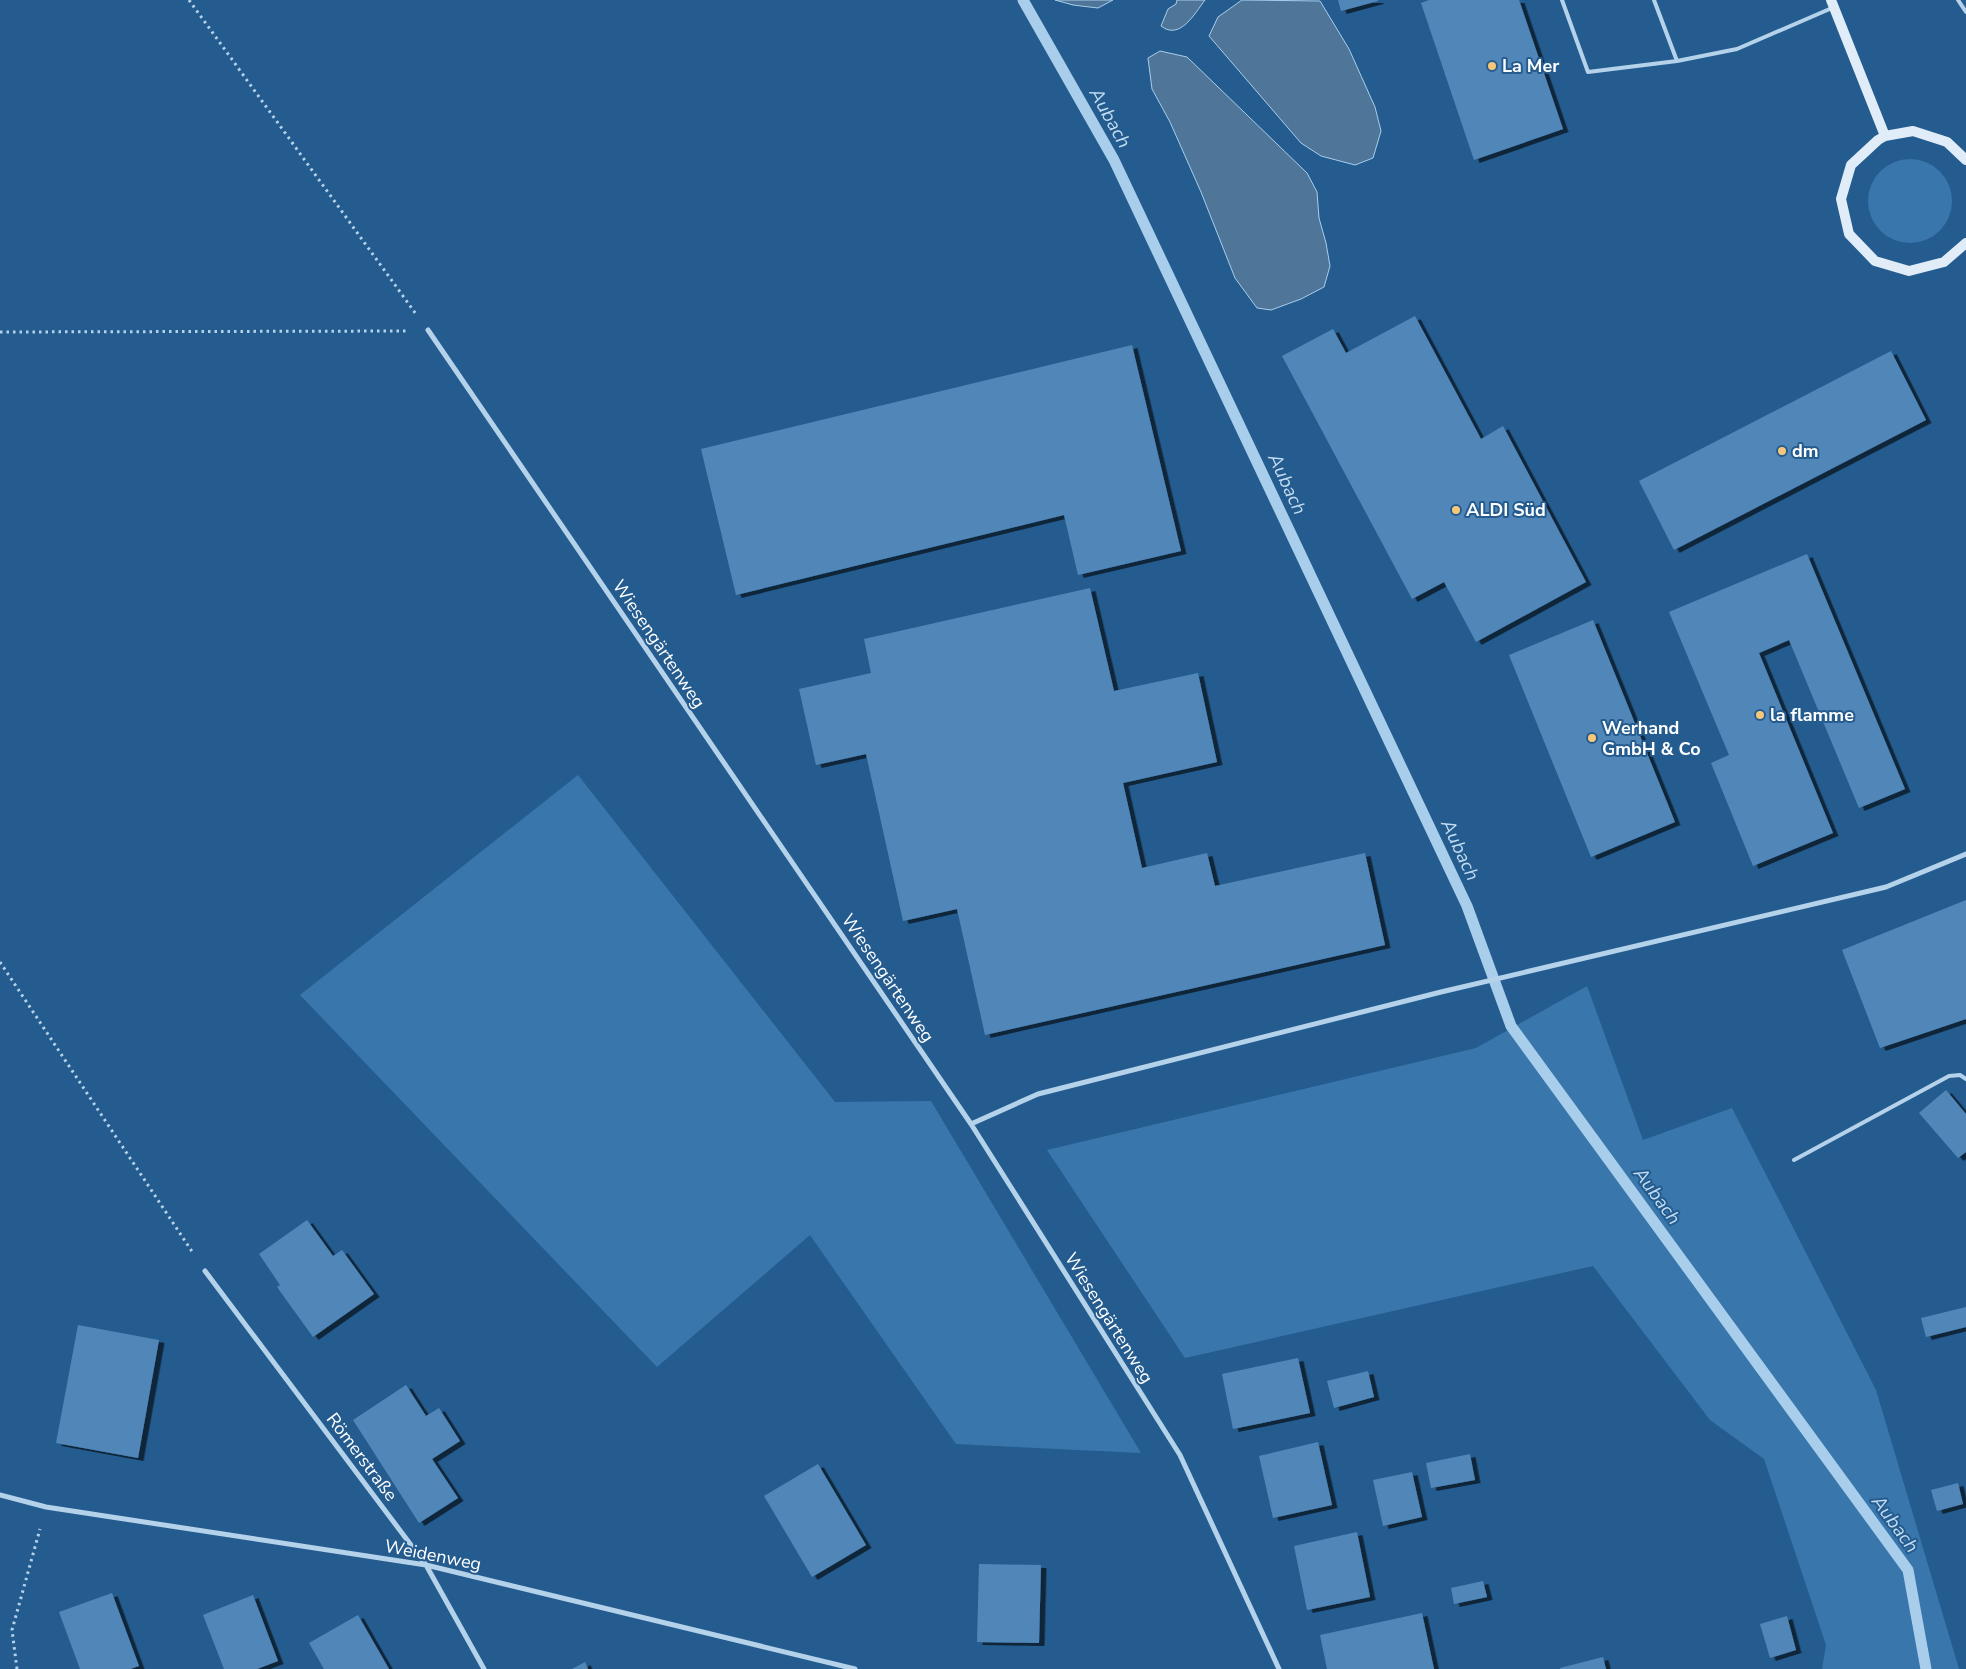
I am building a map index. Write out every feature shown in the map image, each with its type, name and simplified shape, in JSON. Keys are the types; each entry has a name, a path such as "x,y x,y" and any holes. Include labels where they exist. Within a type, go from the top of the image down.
{"street":[{"path":"1833,4 1885,136"},
{"path":"1965,247 1944,262 1909,271 1875,261 1850,234 1841,199 1851,165 1885,136 1913,131 1947,142 1966,160"},
{"name":"Wiesengärtenweg","path":"428,330 971,1124 1180,1455 1279,1669"},
{"path":"971,1124 1038,1094 1441,992 1886,887 1966,854"},
{"name":"Römerstraße","path":"205,1271 426,1565 484,1669"},
{"name":"Weidenweg","path":"0,1495 46,1507 426,1565 855,1669"}],"lane":[{"path":"1562,0 1588,72 1677,61 1738,49 1833,4"},
{"path":"1654,0 1677,61"},
{"path":"1958,0 1966,12"},
{"path":"1794,1160 1949,1076 1960,1075 1966,1079"}],"path":[{"path":"189,0 428,330"},
{"path":"0,332 428,330"},
{"path":"0,962 205,1271"},
{"path":"16,1669 12,1630 46,1507"}],"shaded area":[{"path":"1055,0 1113,0 1098,8 1073,5"},
{"path":"1177,0 1205,0 1186,24 1181,28 1168,30 1161,26 1168,9 1176,4"},
{"path":"1242,0 1320,1 1349,49 1375,107 1381,131 1373,158 1355,165 1321,156 1301,143 1209,36 1218,17"},
{"path":"1160,51 1187,57 1307,173 1317,192 1319,218 1330,266 1324,287 1301,299 1271,310 1257,308 1235,278 1201,192 1170,122 1152,89 1148,58"},
{"path":"1910,159 1926,162 1945,178 1949,185 1952,201 1949,217 1933,236 1926,240 1910,243 1894,240 1875,224 1871,217 1868,201 1871,185 1887,166 1894,162"},
{"path":"578,775 835,1102 931,1101 1141,1453 956,1444 810,1235 657,1367 300,995"},
{"path":"1587,986 1643,1140 1732,1108 1876,1390 1959,1669 1822,1669 1826,1645 1764,1459 1710,1420 1593,1266 1185,1358 1047,1150 1476,1048"}],"building":[{"path":"1338,0 1378,0 1378,1 1341,11"},
{"name":"La Mer","path":"1429,0 1519,0 1563,129 1474,160 1421,3"},
{"name":"ALDI Süd","path":"1415,316 1481,439 1503,426 1586,582 1476,642 1444,582 1412,599 1282,356 1333,329 1346,353"},
{"path":"1132,345 1181,551 1078,575 1064,515 736,595 701,449"},
{"name":"dm","path":"1891,351 1926,420 1674,550 1639,481"},
{"path":"1807,554 1905,789 1859,808 1789,640 1759,653 1833,833 1753,866 1711,763 1729,755 1669,612"},
{"path":"1090,588 1114,691 1198,673 1217,762 1123,783 1142,868 1207,853 1215,886 1365,853 1385,945 985,1035 957,909 903,921 866,754 816,765 799,689 871,673 864,639"},
{"name":"Werhand GmbH & Co","path":"1593,620 1675,822 1591,857 1509,655"},
{"path":"1966,900 1966,1019 1880,1048 1842,950"},
{"path":"1946,1090 1966,1114 1966,1152 1958,1158 1919,1113"},
{"path":"307,1220 333,1256 342,1250 374,1294 313,1337 277,1287 280,1285 259,1254"},
{"path":"1966,1307 1966,1327 1926,1337 1921,1318"},
{"path":"78,1325 159,1340 138,1458 56,1443"},
{"path":"1298,1358 1310,1413 1233,1429 1222,1374"},
{"path":"1368,1371 1374,1397 1334,1408 1327,1381"},
{"path":"406,1385 426,1416 439,1408 460,1441 432,1459 458,1498 419,1523 353,1420"},
{"path":"1318,1442 1332,1505 1273,1518 1259,1456"},
{"path":"1470,1454 1475,1480 1431,1488 1426,1463"},
{"path":"818,1464 866,1545 812,1577 764,1496"},
{"path":"1412,1472 1422,1517 1383,1526 1373,1480"},
{"path":"1958,1483 1963,1504 1937,1511 1931,1490"},
{"path":"1357,1532 1370,1597 1307,1610 1294,1546"},
{"path":"979,1564 1041,1565 1039,1643 977,1642"},
{"path":"1483,1581 1487,1597 1454,1604 1451,1588"},
{"path":"112,1593 139,1666 130,1669 80,1669 59,1612"},
{"path":"253,1595 278,1661 257,1669 224,1669 203,1615"},
{"path":"1422,1613 1434,1669 1327,1669 1320,1635"},
{"path":"358,1615 389,1669 324,1669 309,1643"},
{"path":"1787,1616 1796,1650 1770,1658 1760,1624"},
{"path":"1603,1657 1606,1669 1560,1669 1560,1668"},
{"path":"585,1662 588,1669 572,1669"}],"waterway":[{"name":"Aubach","path":"1023,0 1114,160 1467,906 1511,1026 1908,1570 1926,1669"}],"place":[{"name":"La Mer","path":"1492,66"},
{"name":"dm","path":"1782,451"},
{"name":"ALDI Süd","path":"1456,510"},
{"name":"la flamme","path":"1760,715"},
{"name":"Werhand GmbH & Co","path":"1592,738"}]}
